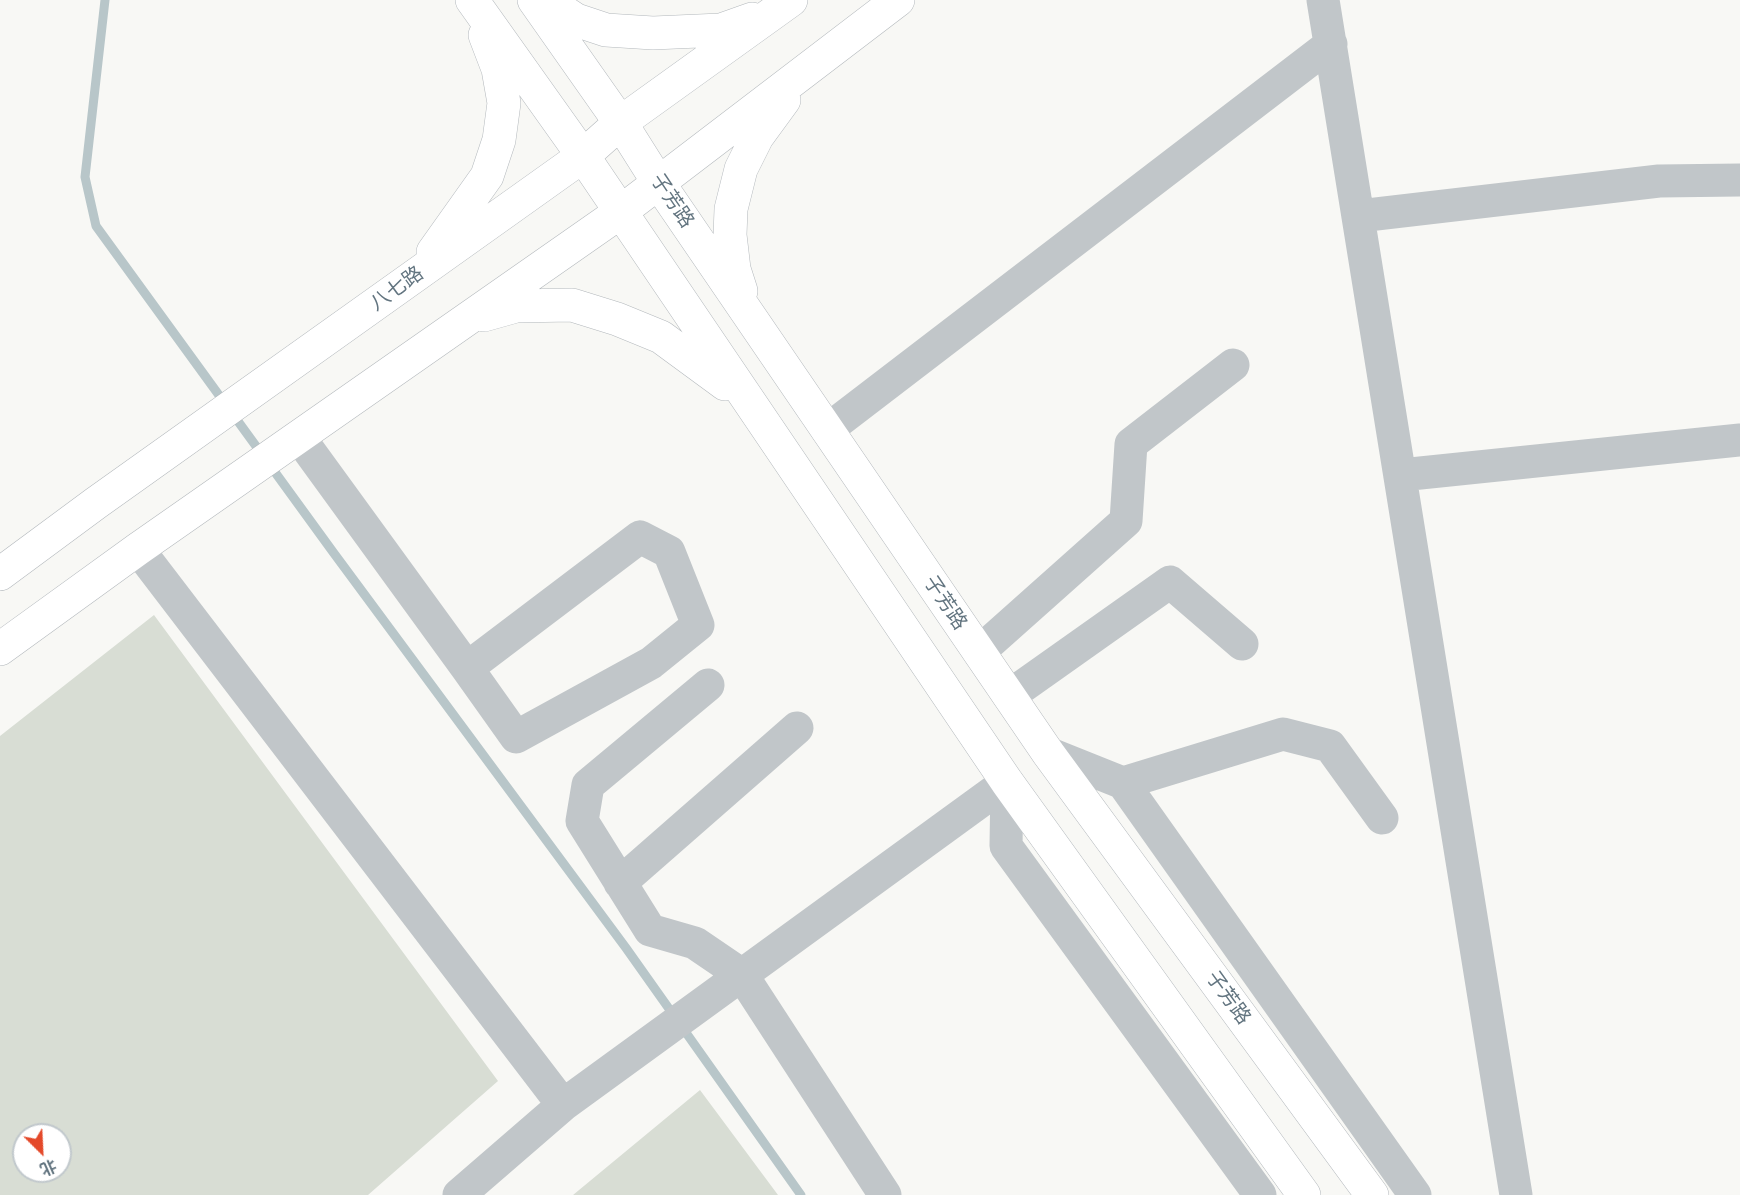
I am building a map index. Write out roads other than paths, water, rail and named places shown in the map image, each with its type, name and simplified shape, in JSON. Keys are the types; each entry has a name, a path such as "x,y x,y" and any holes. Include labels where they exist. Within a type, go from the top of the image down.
{"main road":[{"path":"472,0 582,156 1007,782 1304,1195"},
{"path":"415,276 487,176 499,140 504,103 498,69 472,0"},
{"name":"子芳路","path":"534,0 1048,753 1372,1195"},
{"path":"546,0 576,20 596,27 606,30 653,33 721,30 784,5"},
{"path":"0,649 138,549 619,213 898,0"},
{"name":"八七路","path":"0,574 582,156 620,123 784,5"},
{"path":"748,313 734,269 730,235 731,209 741,169 757,137 805,70"},
{"path":"465,321 516,306 572,305 617,319 662,337 746,399"}],"street":[{"path":"1323,0 1516,1195"},
{"path":"827,430 1331,44"},
{"path":"1359,216 1659,180 1740,180"},
{"path":"979,652 1126,521 1131,444 1233,365"},
{"path":"299,437 466,668 516,737 651,663 698,625 669,552 640,537 466,668"},
{"path":"1401,475 1740,440"},
{"path":"138,549 563,1106"},
{"path":"1009,696 1170,582 1242,644"},
{"path":"708,685 588,785 582,821 650,930 695,943 742,975 885,1195"},
{"path":"620,883 797,728"},
{"path":"1124,783 1283,734 1330,746 1382,818"},
{"path":"1048,753 1124,783 1415,1195"},
{"path":"459,1195 563,1106 1007,782"},
{"path":"1007,782 1006,846 1260,1195"}],"waterway":[{"path":"105,0 85,177 96,226 333,552 626,948 801,1195"}]}
